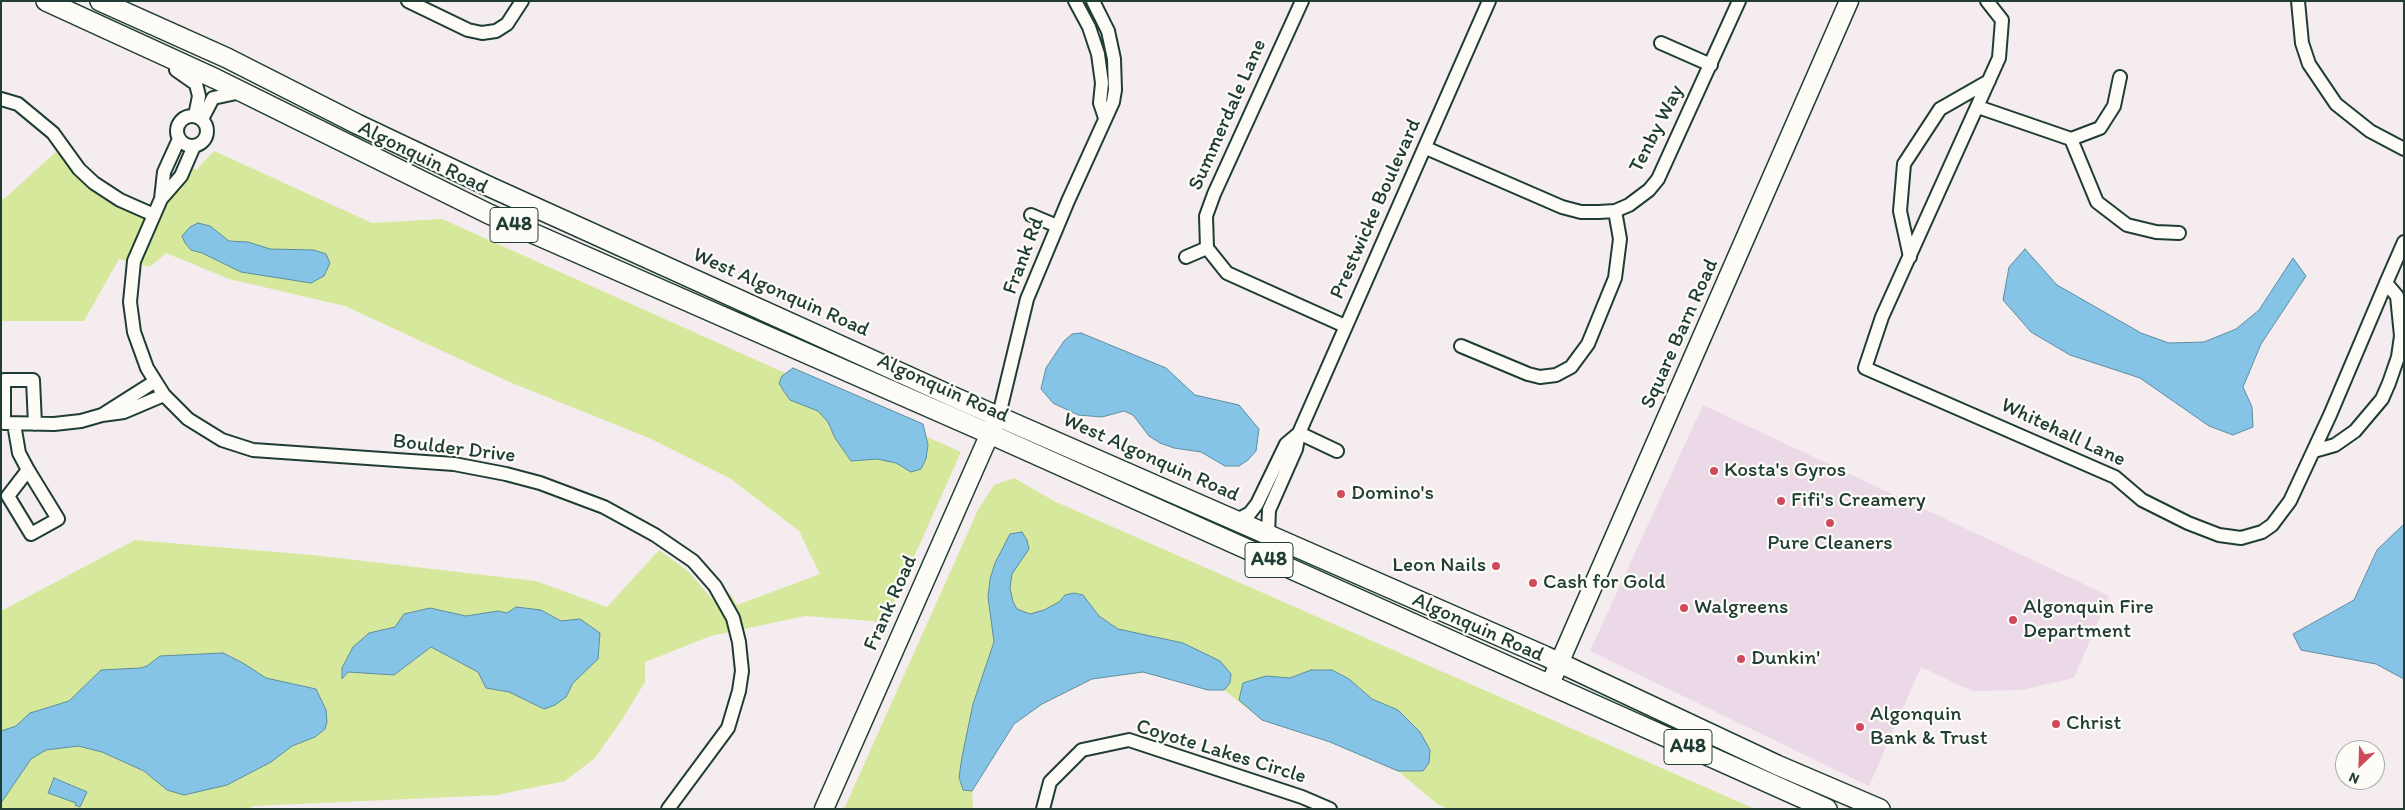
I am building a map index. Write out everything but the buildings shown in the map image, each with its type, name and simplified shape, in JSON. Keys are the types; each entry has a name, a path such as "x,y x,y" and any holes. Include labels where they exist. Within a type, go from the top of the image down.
{"main road":[{"name":"West Algonquin Road","path":"100,1 227,58 356,124 488,186 1229,518 1559,663"},
{"name":"Algonquin Road","path":"53,4 242,92 489,214 990,434 1827,809"},
{"name":"Algonquin Road","path":"1559,663 1777,765 1880,809"}],"street":[{"path":"408,1 468,30 482,33 496,31 507,24 522,1"},
{"name":"Frank Rd","path":"1075,1 1089,27 1098,54 1102,83 1100,103 1105,118"},
{"name":"Frank Rd","path":"999,415 1027,299 1057,226 1098,139 1113,102 1116,74 1108,31 1093,1"},
{"name":"Summerdale Lane","path":"1207,248 1206,216 1214,194 1302,1"},
{"name":"Prestwicke Boulevard","path":"1268,535 1269,510 1296,448 1299,433 1345,326 1426,148 1489,1"},
{"name":"Tenby Way","path":"1426,148 1562,207 1581,212 1615,211 1639,199 1658,179 1739,1"},
{"name":"Square Barn Road","path":"1550,684 1849,1"},
{"name":"Whitehall Lane","path":"1987,1 2002,20 1999,58 1882,317 1865,368 2115,476 2142,500 2159,510 2219,535 2241,538 2262,532 2272,525 2290,501 2314,451 2404,242"},
{"path":"2298,1 2302,43 2309,64 2336,104 2370,131 2404,150"},
{"name":"Boulder Drive","path":"53,4 87,28 191,78 198,90 198,117 207,126 207,134 202,143 194,146 181,176 161,199"},
{"path":"1661,43 1711,65"},
{"path":"1978,107 2071,139 2100,128 2114,106 2120,77"},
{"path":"1910,257 1900,211 1904,164 1940,109 1989,81"},
{"name":"Boulder Drive","path":"242,92 213,98 198,117 181,120 177,129 179,139 164,172 161,199 134,261 130,302 131,317 139,349 154,382 180,412 204,431 234,445 253,450 454,464 492,471 540,483 590,501 621,516 688,558 710,578 728,609 739,642 742,671 739,691 728,728 668,809"},
{"path":"1,98 18,104 53,133 79,169 94,183 110,195 154,215"},
{"path":"179,139 187,145 194,146"},
{"path":"2071,139 2097,202 2127,225 2156,232 2179,233"},
{"path":"1461,346 1528,374 1540,377 1556,375 1571,367 1588,344 1615,278 1620,239 1615,211"},
{"path":"1031,215 1057,226"},
{"path":"1186,257 1207,248 1227,273 1345,326"},
{"path":"2314,451 2335,445 2355,431 2382,399 2389,383 2398,357 2401,336 2397,296 2386,283"},
{"path":"28,470 8,496 31,534 58,519 28,470 6,423 4,380 33,380 35,424"},
{"path":"6,423 35,424 81,421 102,414 154,382"},
{"path":"102,414 124,412 164,395"},
{"name":"Frank Road","path":"824,809 999,415"},
{"path":"1299,433 1337,451"},
{"name":"Prestwicke Boulevard","path":"1229,518 1239,519 1250,514 1257,504 1286,444 1299,433"},
{"name":"Coyote Lakes Circle","path":"1043,809 1050,782 1082,750 1129,740 1302,797 1330,809"}],"shaded area":[{"path":"1703,405 2109,596 2074,678 2021,690 1972,691 1921,667 1869,786 1590,651"}],"green space":[{"path":"58,150 76,176 97,194 158,224 170,198 182,184 190,167 197,170 214,151 372,223 442,219 961,452 885,622 805,616 711,636 645,662 645,682 621,721 595,758 565,781 497,795 254,806 247,809 1,809 1,611 135,540 312,555 536,581 607,607 659,550 688,571 714,601 730,593 737,605 820,574 799,531 731,479 649,438 507,381 345,306 229,279 166,253 150,267 119,259 84,321 1,321 1,198 4,199"},
{"path":"1014,478 1056,502 1755,809 1448,809 1437,804 1398,771 1330,742 1262,720 1224,690 1208,690 1142,672 1092,679 1042,704 1014,724 972,791 973,809 844,809 978,510 994,485"}],"water":[{"path":"198,223 210,226 229,241 248,242 270,249 314,250 326,254 330,263 324,276 311,283 241,272 202,253 191,250 182,236 190,227"},
{"path":"2025,249 2057,285 2141,333 2169,343 2204,342 2236,329 2259,310 2293,258 2306,276 2261,344 2243,387 2252,407 2253,427 2233,435 2209,426 2140,378 2070,355 2031,332 2003,300 2009,267"},
{"path":"1081,333 1166,368 1195,395 1239,405 1259,429 1256,451 1239,466 1225,466 1201,452 1174,448 1160,443 1149,436 1133,415 1124,411 1102,417 1078,415 1053,403 1041,389 1046,368 1064,341 1072,334"},
{"path":"793,368 923,424 928,445 926,459 921,469 911,472 896,463 877,459 851,461 835,438 828,422 818,411 790,400 783,390 779,383 782,376"},
{"path":"2404,524 2404,679 2376,664 2301,650 2293,634 2354,600 2377,550"},
{"path":"1022,532 1027,540 1029,549 1012,574 1010,588 1013,602 1017,609 1030,614 1044,610 1059,602 1065,595 1074,593 1083,595 1099,616 1118,629 1183,643 1220,661 1231,674 1230,683 1224,690 1208,690 1143,672 1092,679 1042,704 1014,724 972,791 963,790 959,777 973,704 994,642 988,597 990,579 995,563 1010,534"},
{"path":"516,607 541,610 561,621 580,619 600,633 598,659 573,683 566,697 555,705 544,709 509,692 486,688 478,672 431,647 394,675 348,672 342,679 342,668 353,647 369,633 395,627 404,614 430,608 466,616 498,611 507,613"},
{"path":"223,653 266,678 316,689 326,710 327,722 325,729 315,737 292,746 271,762 227,785 184,795 167,790 144,771 102,752 78,746 46,750 31,759 1,803 1,731 16,726 30,713 69,701 101,670 140,668 147,666 160,656"},
{"path":"1311,670 1332,670 1349,679 1372,699 1398,710 1420,732 1430,750 1429,763 1423,771 1398,771 1330,742 1262,720 1239,700 1243,683 1266,676 1290,678"},
{"path":"54,778 87,792 80,807 75,805 76,803 48,793"}],"place":[{"name":"Kosta's Gyros","path":"1714,471"},
{"name":"Domino's","path":"1341,494"},
{"name":"Fifi's Creamery","path":"1781,501"},
{"name":"Pure Cleaners","path":"1830,523"},
{"name":"Leon Nails","path":"1496,566"},
{"name":"Cash for Gold","path":"1533,583"},
{"name":"Walgreens","path":"1684,608"},
{"name":"Algonquin Fire Department","path":"2013,620"},
{"name":"Dunkin'","path":"1741,659"},
{"name":"Christ","path":"2056,724"},
{"name":"Algonquin Bank & Trust","path":"1860,727"}]}
